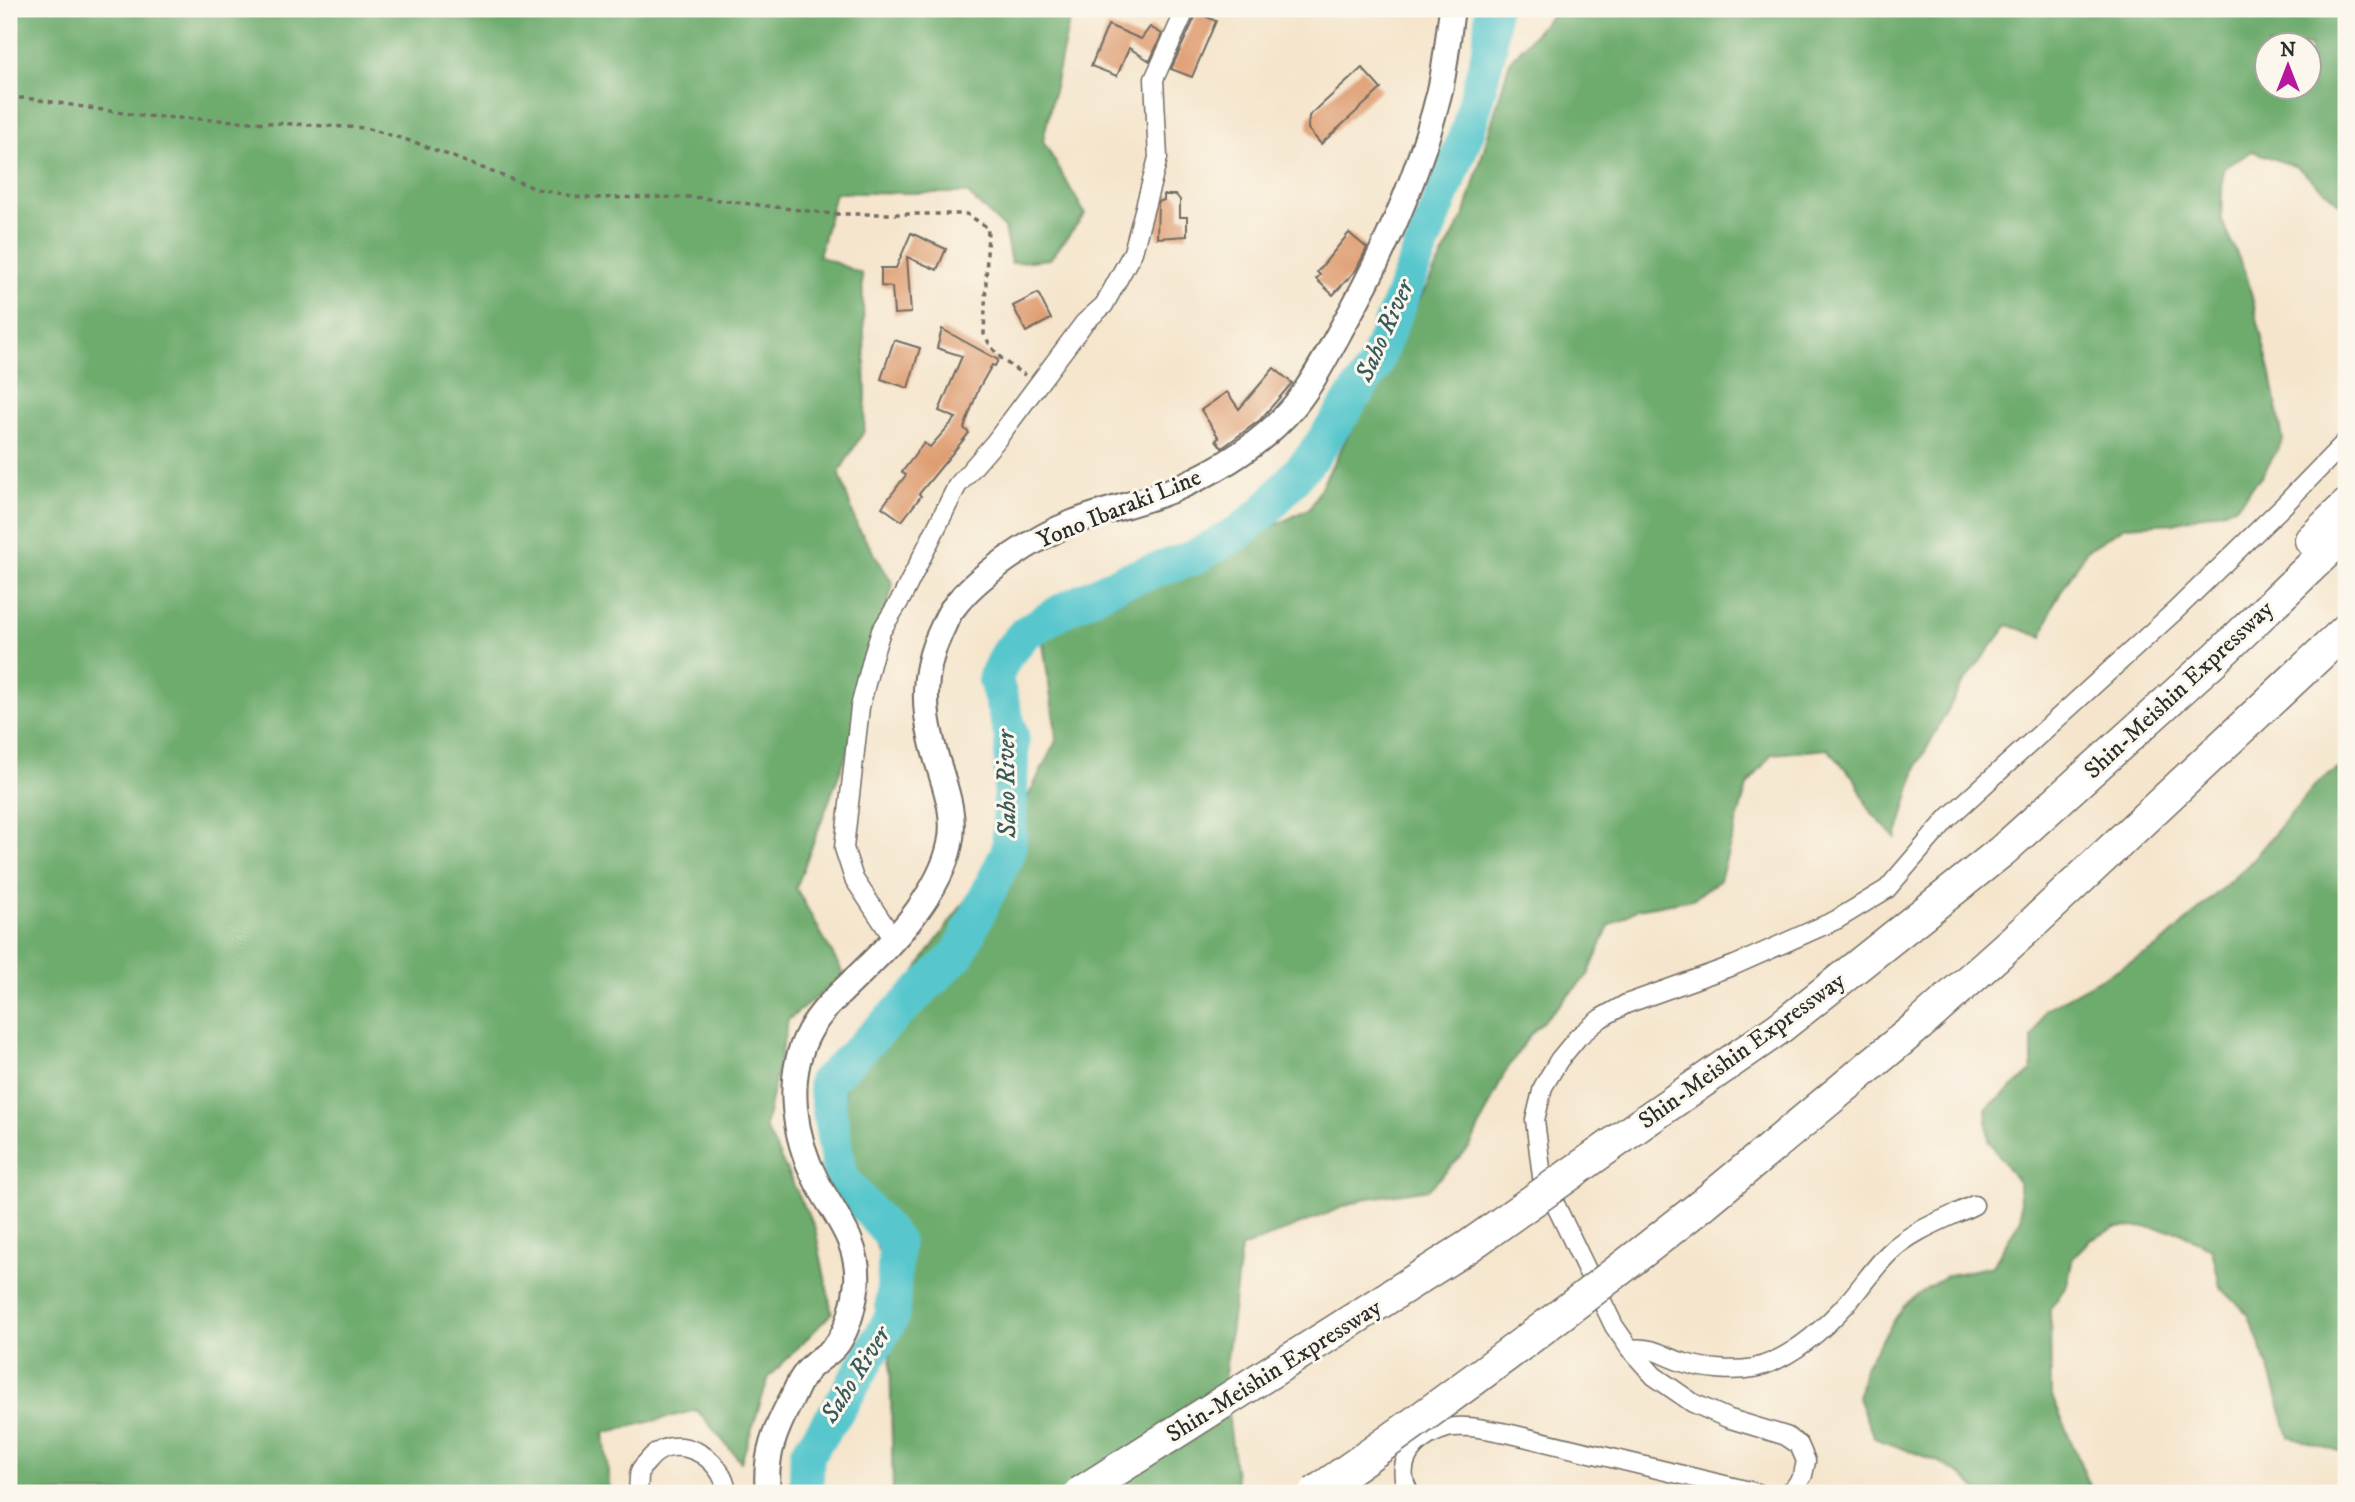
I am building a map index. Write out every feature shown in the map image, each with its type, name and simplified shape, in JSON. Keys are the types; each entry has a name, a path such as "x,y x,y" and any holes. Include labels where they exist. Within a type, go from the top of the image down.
{"highway":[{"path":"2002,851 2346,506"},
{"name":"Shin-Meishin Expressway","path":"1080,1493 1469,1246 1778,1029 2002,851 2216,658 2346,533"},
{"path":"1315,1493 1434,1411 1593,1291 1702,1205 1919,1025 2033,923 2346,630"}],"main road":[{"name":"Yono Ibaraki Line","path":"768,1493 765,1471 775,1430 806,1371 838,1343 850,1313 857,1279 852,1241 815,1179 799,1140 793,1103 798,1066 809,1032 838,996 895,940 936,881 951,842 950,801 931,737 923,689 933,648 953,607 989,573 1018,551 1070,523 1175,489 1227,463 1268,433 1296,404 1351,311 1396,218 1424,147 1441,87 1452,9"}],"street":[{"path":"895,940 854,880 844,848 860,706 881,631 902,597 957,486 1040,383 1084,323 1104,305 1133,252 1158,158 1154,79 1186,9"},
{"path":"1787,1493 1803,1475 1806,1461 1799,1445 1786,1436 1727,1418 1693,1403 1654,1376 1614,1326 1542,1177 1535,1120 1544,1087 1559,1060 1578,1037 1601,1018 1626,1004 1735,965 1836,920 1887,889 1955,811 2175,611 2283,507 2346,441"},
{"path":"1630,1349 1657,1350 1683,1363 1712,1369 1754,1368 1789,1353 1819,1331 1848,1303 1890,1252 1911,1237 1974,1205"},
{"path":"1409,1493 1404,1478 1405,1461 1413,1446 1447,1428 1469,1427 1507,1433 1758,1493"},
{"path":"638,1493 640,1471 654,1453 674,1447 694,1449 708,1458 726,1479 727,1493"}],"path":[{"path":"9,98 26,98 142,116 366,128 414,142 537,189 582,198 694,197 832,214 967,214 988,228 984,334 992,349 1007,364 1040,383"}],"green space":[{"path":"9,9 1083,9 1069,22 1043,141 1085,214 1050,259 1011,263 1004,228 967,193 835,193 819,256 862,274 866,395 864,431 839,472 857,526 893,584 849,748 796,888 844,975 788,1020 765,1127 815,1228 832,1313 769,1377 741,1462 697,1410 604,1433 610,1493 9,1493"},
{"path":"1557,9 2346,9 2346,209 2297,167 2252,151 2223,169 2221,218 2247,277 2271,375 2283,440 2262,476 2235,507 2174,523 2126,526 2086,551 2053,605 2042,637 2008,625 1961,686 1917,766 1896,839 1869,810 1855,779 1828,749 1772,754 1747,786 1720,880 1693,899 1638,909 1609,926 1588,975 1529,1036 1504,1074 1470,1147 1429,1189 1363,1199 1241,1248 1224,1381 1238,1493 893,1493 890,1351 880,1255 847,1169 844,1082 927,954 1002,849 1057,739 1042,636 1165,581 1310,508 1465,213 1510,61"},
{"path":"2346,764 2346,1454 2289,1437 2270,1372 2248,1314 2220,1287 2212,1249 2178,1231 2143,1227 2115,1228 2090,1240 2073,1257 2067,1285 2050,1309 2051,1394 2093,1493 1981,1493 1961,1475 1937,1461 1874,1438 1858,1398 1864,1368 1904,1305 1945,1276 1993,1266 2021,1218 2019,1184 1989,1141 1986,1109 2032,1071 2032,1039 2046,1009 2158,947 2249,864 2317,783"}],"building":[{"path":"1197,13 1216,21 1192,77 1171,69"},
{"path":"1108,25 1141,39 1150,27 1162,34 1150,61 1129,48 1117,76 1091,66"},
{"path":"1362,68 1381,89 1321,144 1308,129 1309,116"},
{"path":"1164,195 1176,195 1180,200 1180,217 1187,217 1187,236 1157,238 1158,202 1164,200"},
{"path":"911,233 946,249 937,270 907,257 911,313 894,314 892,287 881,286 881,268 896,268"},
{"path":"1349,233 1367,248 1356,270 1333,295 1316,279 1320,275 1317,272"},
{"path":"1038,293 1051,319 1026,332 1013,306"},
{"path":"942,329 998,360 995,366 992,365 979,388 964,428 969,433 919,494 921,496 902,521 882,507 906,475 902,472 924,443 930,447 956,418 939,411 962,356 937,348"},
{"path":"894,340 920,348 908,388 881,379"},
{"path":"1274,368 1292,383 1260,420 1222,448 1216,440 1219,438 1201,410 1227,392 1239,409"}],"waterway":[{"name":"Saho River","path":"806,1493 807,1454 839,1408 892,1317 896,1242 840,1177 825,1083 958,954 1009,850 1012,738 995,678 1006,655 1025,633 1063,610 1123,581 1193,558 1239,532 1264,512 1312,457 1373,369 1468,130 1490,46 1492,9"}]}
